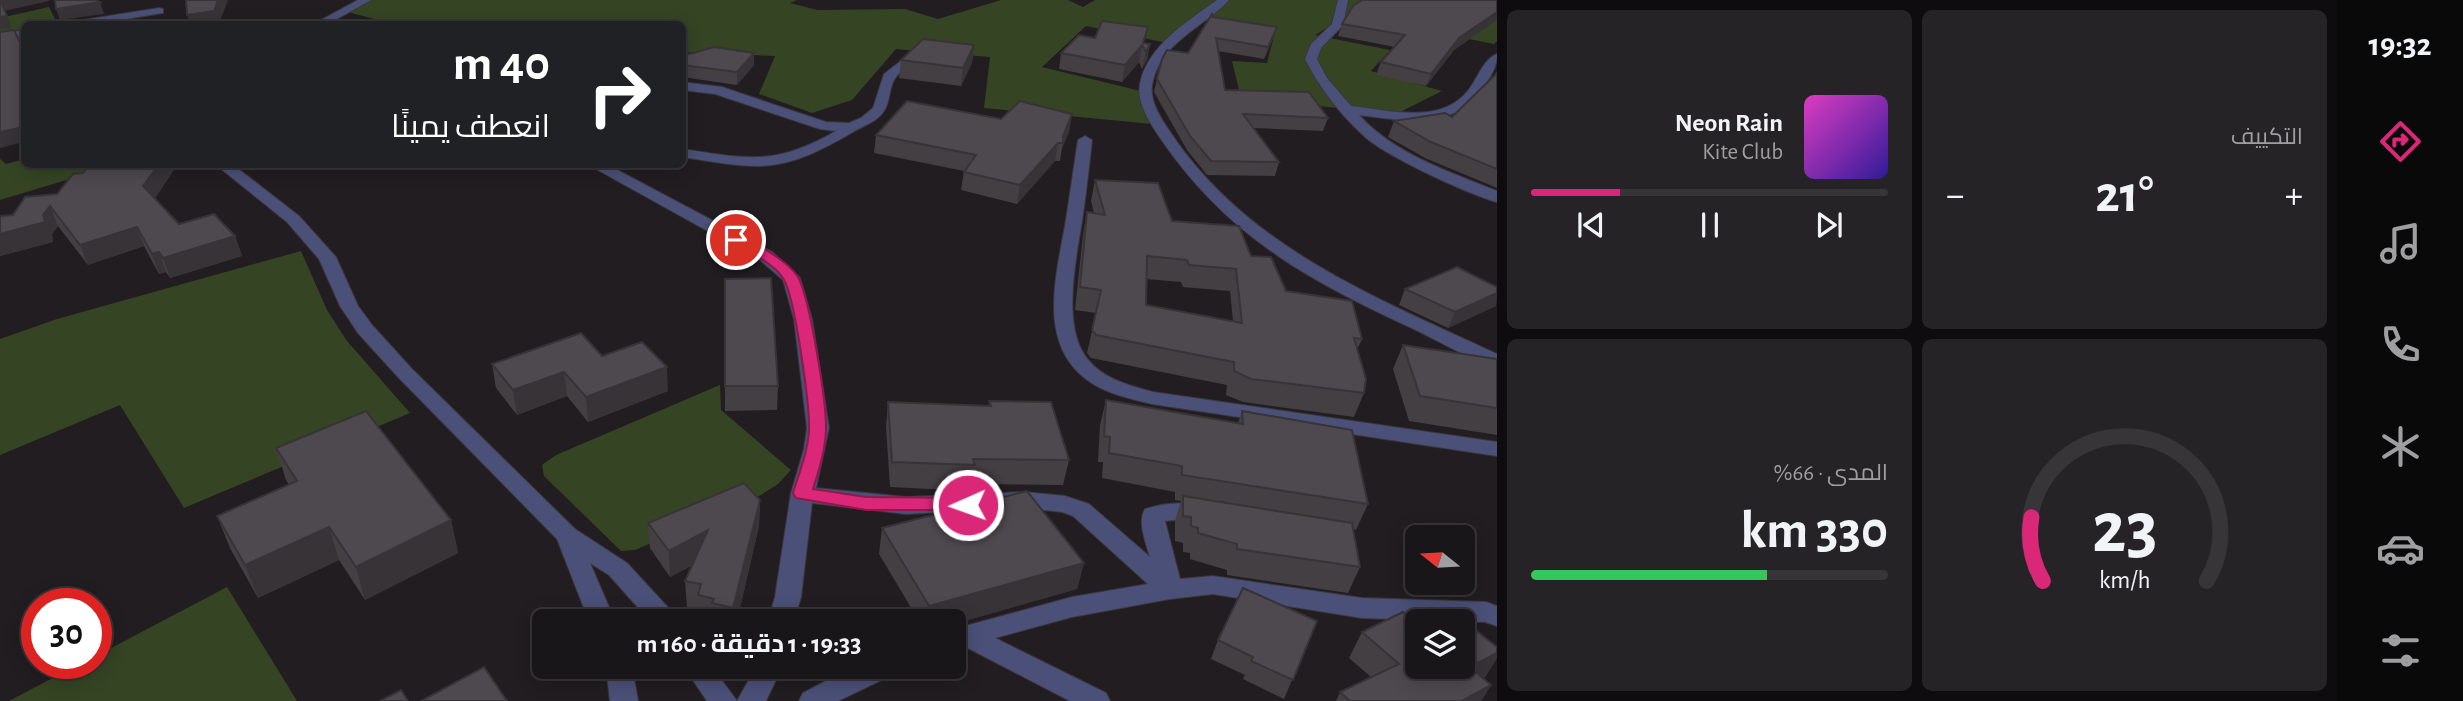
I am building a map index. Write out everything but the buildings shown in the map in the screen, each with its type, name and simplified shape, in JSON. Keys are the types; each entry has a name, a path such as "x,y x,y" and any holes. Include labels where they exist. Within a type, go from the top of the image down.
{"street":[{"path":"326,21 366,0"},
{"path":"1224,0 1172,40 1146,81 1145,90 1150,106 1170,143 1211,197 1229,214 1283,251 1343,287 1497,361"},
{"path":"1343,0 1337,25 1315,47 1311,60 1321,79 1359,124 1384,144 1426,167 1497,197"},
{"path":"90,21 158,6"},
{"path":"0,38 21,34"},
{"path":"686,154 749,163 771,162 813,150 866,121 879,109 888,77 915,54"},
{"path":"1346,108 1422,116 1448,113 1468,99 1497,58"},
{"path":"686,86 717,90 825,126 851,127"},
{"path":"1085,140 1066,259 1065,333 1081,366 1094,376 1118,388 1152,398 1497,449"},
{"path":"227,168 293,219 327,257 349,306 365,329 415,383 567,535 618,569 654,609"},
{"path":"601,168 766,256 791,278 803,319 818,428 803,493 784,609"},
{"path":"803,493 866,504 911,506 1033,501 1068,503 1081,510 1170,589"},
{"path":"1170,589 1153,515 1178,510 1231,519"},
{"path":"567,535 597,609"},
{"path":"966,636 1072,607 1170,589 1213,585 1362,608 1486,612 1497,616"},
{"path":"966,641 1096,701"},
{"path":"621,679 624,701"},
{"path":"706,679 723,701"},
{"path":"751,701 765,679"},
{"path":"813,701 853,679"}],"green space":[{"path":"363,0 797,0 790,3 817,10 905,9 938,19 1001,0 1068,0 1083,7 1095,0 1397,0 1497,20 1497,41 1494,44 1349,15 1315,35 1390,50 1371,71 1442,91 1396,114 1241,98 1232,61 1267,63 1273,40 1196,18 1167,43 1086,26 1042,67 1149,93 1163,125 984,108 990,57 896,49 852,100 812,113 759,94 775,56 686,52 686,21 382,21 340,10"},
{"path":"49,7 56,21 21,21 21,30 0,35 0,18"},
{"path":"0,159 6,164 21,160 21,168 106,168 0,200"},
{"path":"301,251 327,310 347,341 410,413 184,508 120,405 0,455 0,339 57,319"},
{"path":"720,385 721,410 791,470 778,484 761,495 635,550 621,551 544,476 542,465 556,455"},
{"path":"227,587 297,701 9,701 51,679 112,679 112,648"}],"route":[{"path":"736,240 766,256 791,278 803,319 818,428 803,493 866,504 968,505"}]}
